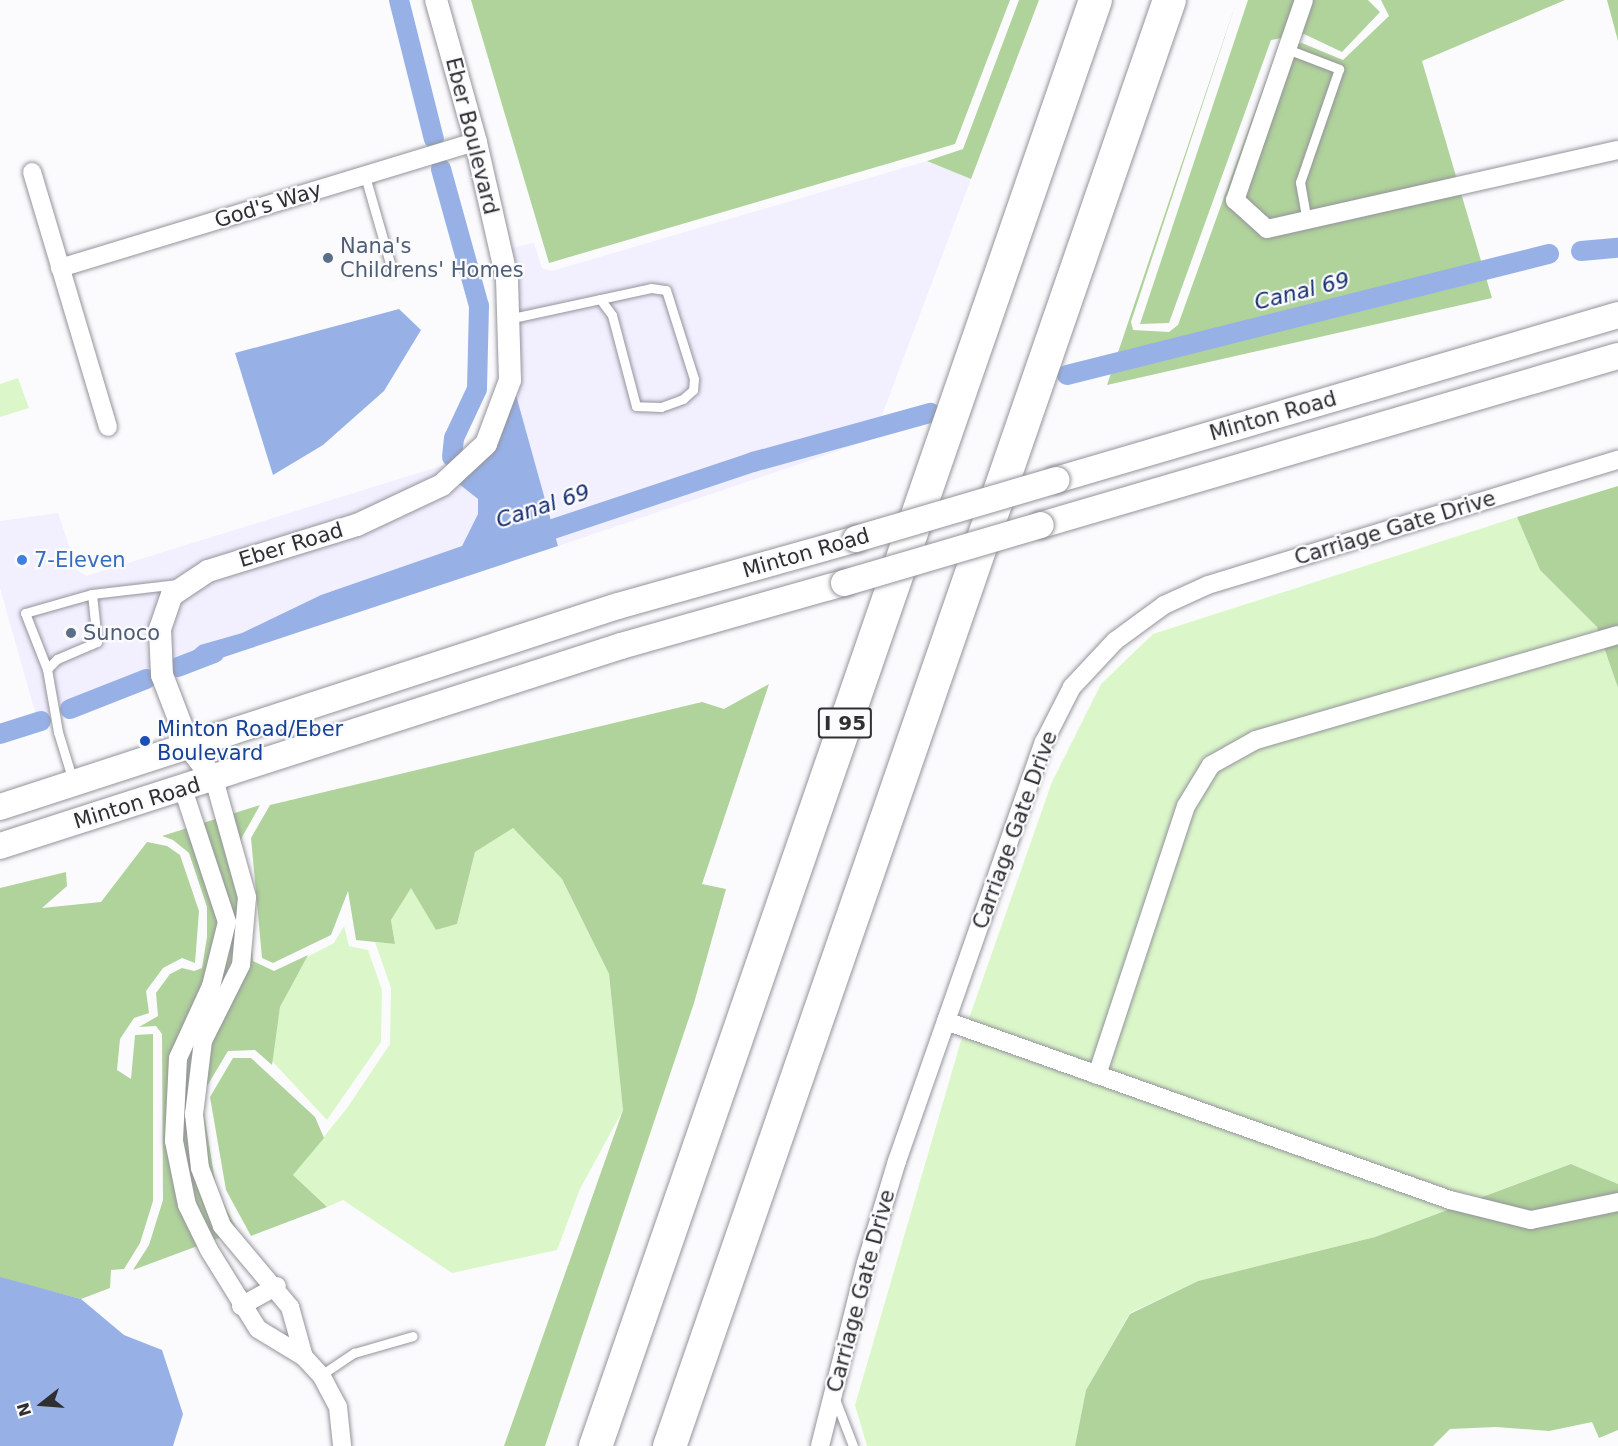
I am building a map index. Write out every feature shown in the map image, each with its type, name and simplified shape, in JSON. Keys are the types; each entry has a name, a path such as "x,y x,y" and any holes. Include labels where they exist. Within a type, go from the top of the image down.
{"highway":[{"name":"I 95","path":"595,1446 1095,0"},
{"path":"669,1446 1169,0"}],"main road":[{"name":"Minton Road","path":"0,807 190,748 618,606 856,539 1618,315"},
{"name":"Minton Road","path":"0,846 183,789 621,646 1618,356"}],"street":[{"name":"Eber Boulevard","path":"436,0 476,142 507,279 510,380"},
{"path":"1304,0 1235,200 1266,229 1618,150"},
{"name":"God's Way","path":"60,268 476,142"},
{"path":"32,172 108,427"},
{"name":"Eber Road","path":"214,779 190,748 162,675 158,648 160,629 172,595 186,583 208,572 357,525 442,485 486,444 510,380"},
{"name":"Carriage Gate Drive","path":"820,1446 866,1263 946,1021 1044,742 1072,687 1115,641 1164,605 1208,585 1618,460"},
{"path":"1097,1075 1186,806 1211,765 1256,740 1618,635"},
{"path":"190,748 183,789 227,922 219,990 204,1041 194,1114 200,1168 227,1232 277,1286 290,1307 304,1357"},
{"path":"214,779 247,897 241,965 219,990 178,1058 174,1141 187,1205 209,1250 241,1306 258,1329 304,1357 321,1375 338,1407 342,1446"},
{"path":"946,1021 1450,1200 1531,1220 1618,1202"},
{"path":"174,1141 197,1140"},
{"path":"209,1250 227,1232"},
{"path":"241,1306 277,1286"}],"lane":[{"path":"1287,49 1339,69 1300,182 1306,220"},
{"path":"365,176 392,270"},
{"path":"508,319 600,299 651,288 666,290 694,379 693,390 683,399 661,407 636,406 612,315 600,299"},
{"path":"74,784 58,732 47,669 25,613 92,594 186,583"},
{"path":"47,669 57,658 97,642 92,594"},
{"path":"321,1375 354,1353 413,1336"},
{"path":"833,1394 853,1446"}],"shaded area":[{"path":"927,161 971,179 873,439 558,546 516,395 524,374 521,373 511,248 534,243 542,268 552,271"},
{"path":"444,465 447,468 436,478 354,515 205,562 180,575 162,593 149,626 147,651 153,681 37,719 0,588 0,521 58,513 77,570 86,576"},
{"path":"459,484 478,499 478,514 462,546 321,595 242,633 200,645 188,655 191,668 174,674 169,647 170,630 182,600 212,580 398,519"}],"green space":[{"path":"471,0 1010,0 955,144 549,263"},
{"path":"1019,0 1039,0 971,179 927,161 963,149"},
{"path":"1237,0 1131,322 1133,330 1169,332 1178,325 1278,47 1302,43 1343,60 1389,16 1381,0 1565,0 1422,61 1492,298 1107,385"},
{"path":"1248,0 1368,0 1380,12 1342,52 1304,34 1271,40 1169,323 1140,324"},
{"path":"1607,0 1618,0 1618,41"},
{"path":"18,378 29,408 0,417 0,384"},
{"path":"1618,486 1618,688 1597,627 1540,570 1517,517"},
{"path":"1517,517 1540,570 1597,627 1618,688 1618,1184 1571,1164 1375,1237 1198,1281 1130,1313 1086,1390 1075,1446 867,1446 855,1405 960,1044 1052,782 1101,684 1153,634"},
{"path":"769,684 702,884 726,889 694,1003 545,1446 504,1446 623,1110 609,974 562,879 513,828 475,852 457,924 436,930 411,888 391,920 395,944 356,940 348,891 331,935 273,963 262,958 251,838 270,805 702,702 724,709"},
{"path":"260,805 241,839 253,961 274,971 308,955 280,1007 272,1065 255,1050 228,1051 201,1096 217,1192 238,1231 133,1270 149,1245 163,1200 162,1034 156,1026 139,1027 158,1016 156,993 170,974 182,968 194,971 202,968 207,937 207,907 189,853 173,840 162,836"},
{"path":"513,828 562,879 609,974 623,1110 580,1189 557,1250 452,1273 343,1200 327,1207 293,1175 347,1108 390,1044 391,988 375,942 395,944 391,920 411,887 436,930 457,924 475,852"},
{"path":"147,842 167,846 180,855 199,911 195,963 182,958 163,968 146,991 149,1013 134,1018 120,1039 117,1070 131,1079 135,1035 153,1034 153,1201 140,1243 124,1269 111,1270 110,1288 81,1299 0,1278 0,888 66,872 67,886 42,908 101,902"},
{"path":"344,926 349,946 368,950 382,990 381,1042 327,1120 271,1060 280,1007 305,958 334,943"},
{"path":"233,1058 251,1058 315,1117 324,1138 293,1175 327,1207 251,1236 226,1190 210,1097"},
{"path":"1571,1164 1618,1184 1618,1430 1599,1438 1592,1422 1549,1431 1496,1427 1450,1429 1433,1446 1075,1446 1086,1390 1130,1314 1198,1281 1375,1237"}],"water":[{"path":"399,309 421,330 384,391 323,445 273,475 235,353"},
{"path":"516,395 558,546 191,668 188,655 200,645 242,633 321,595 462,546 478,514 478,499 459,484"},
{"path":"0,1277 81,1299 124,1335 162,1350 183,1414 173,1446 0,1446"}],"waterway":[{"path":"399,0 434,139"},
{"path":"441,169 479,306 477,389 454,438 452,457"},
{"name":"Canal 69","path":"1581,251 1618,248"},
{"name":"Canal 69","path":"1067,375 1549,254"},
{"name":"Canal 69","path":"529,537 753,462 930,413"},
{"name":"Canal 69","path":"178,667 214,653"},
{"name":"Canal 69","path":"70,709 146,679"},
{"name":"Canal 69","path":"0,734 41,721"}],"place":[{"name":"Nana's Childrens' Homes","path":"328,258"},
{"name":"7-Eleven","path":"22,560"},
{"name":"Sunoco","path":"71,633"},
{"name":"Minton Road/Eber Boulevard","path":"145,741"}]}
